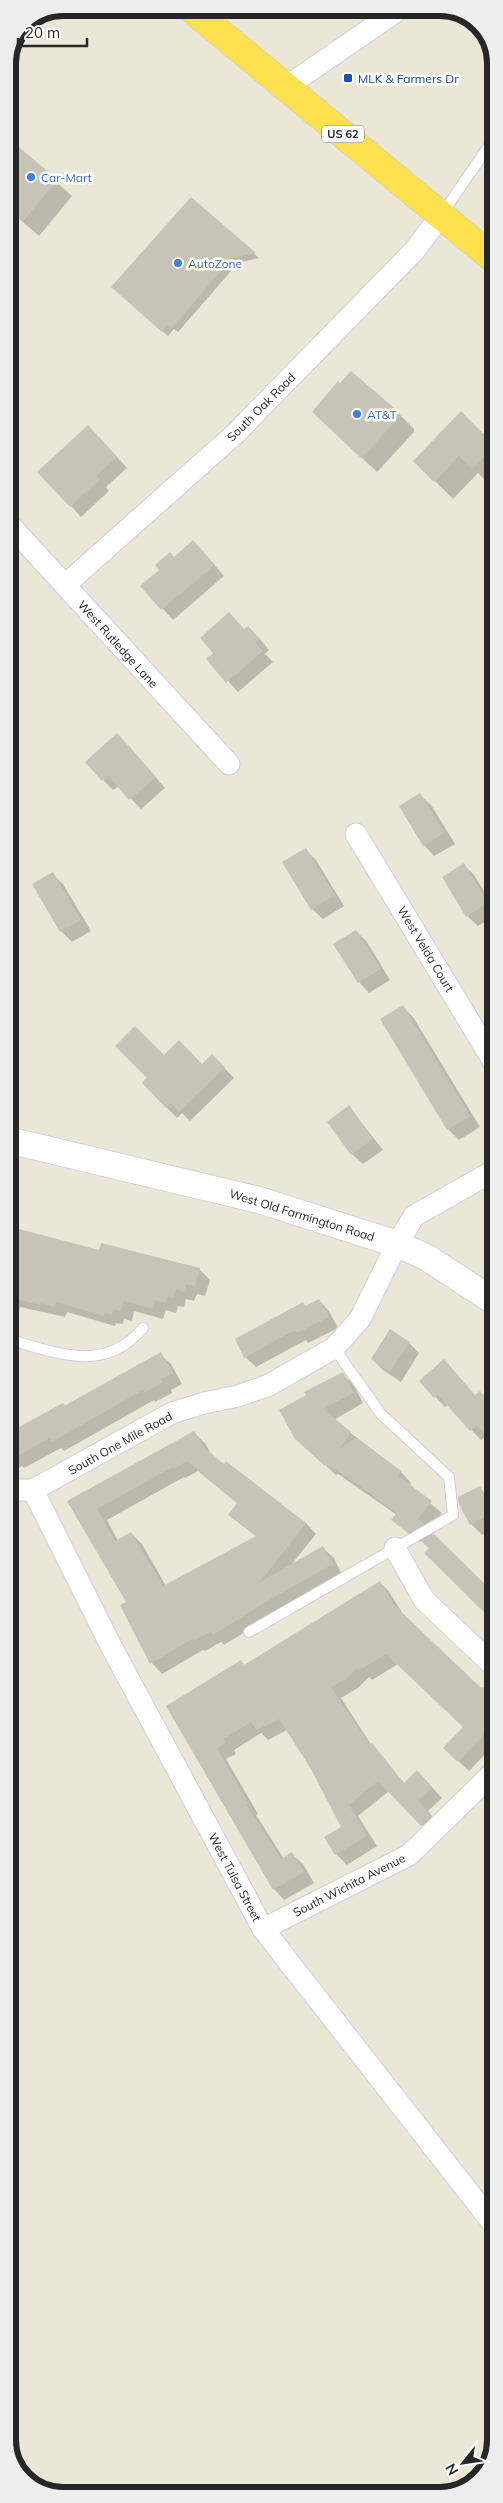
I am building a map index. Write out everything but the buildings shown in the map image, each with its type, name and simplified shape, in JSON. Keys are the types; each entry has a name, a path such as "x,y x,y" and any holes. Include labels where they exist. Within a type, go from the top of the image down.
{"highway":[{"name":"US 62","path":"200,16 487,253"}],"street":[{"path":"286,87 389,16"},
{"name":"South Oak Road","path":"65,585 235,434 414,252 441,215"},
{"name":"West Rutledge Lane","path":"16,532 229,764"},
{"name":"West Velda Court","path":"356,834 487,1051"},
{"name":"West Old Farmington Road","path":"16,1142 259,1200 397,1244 426,1257 487,1297"},
{"name":"South One Mile Road","path":"16,1490 33,1490 172,1413 204,1403 238,1396 270,1384 334,1348 360,1320 397,1244 414,1216 487,1175"},
{"name":"West Tulsa Street","path":"33,1490 111,1646 263,1930 487,2215"},
{"path":"395,1548 424,1600 487,1659"},
{"name":"South Wichita Avenue","path":"263,1930 408,1855 487,1779"}],"lane":[{"path":"441,215 487,149"},
{"path":"16,1341 66,1356 92,1357 114,1350 137,1336 143,1328"},
{"path":"249,1632 453,1515 449,1477 381,1414 334,1348"}],"place":[{"name":"MLK & Farmers Dr","path":"348,78"},
{"name":"Car-Mart","path":"31,177"},
{"name":"AutoZone","path":"178,263"},
{"name":"AT&T","path":"357,414"}]}
